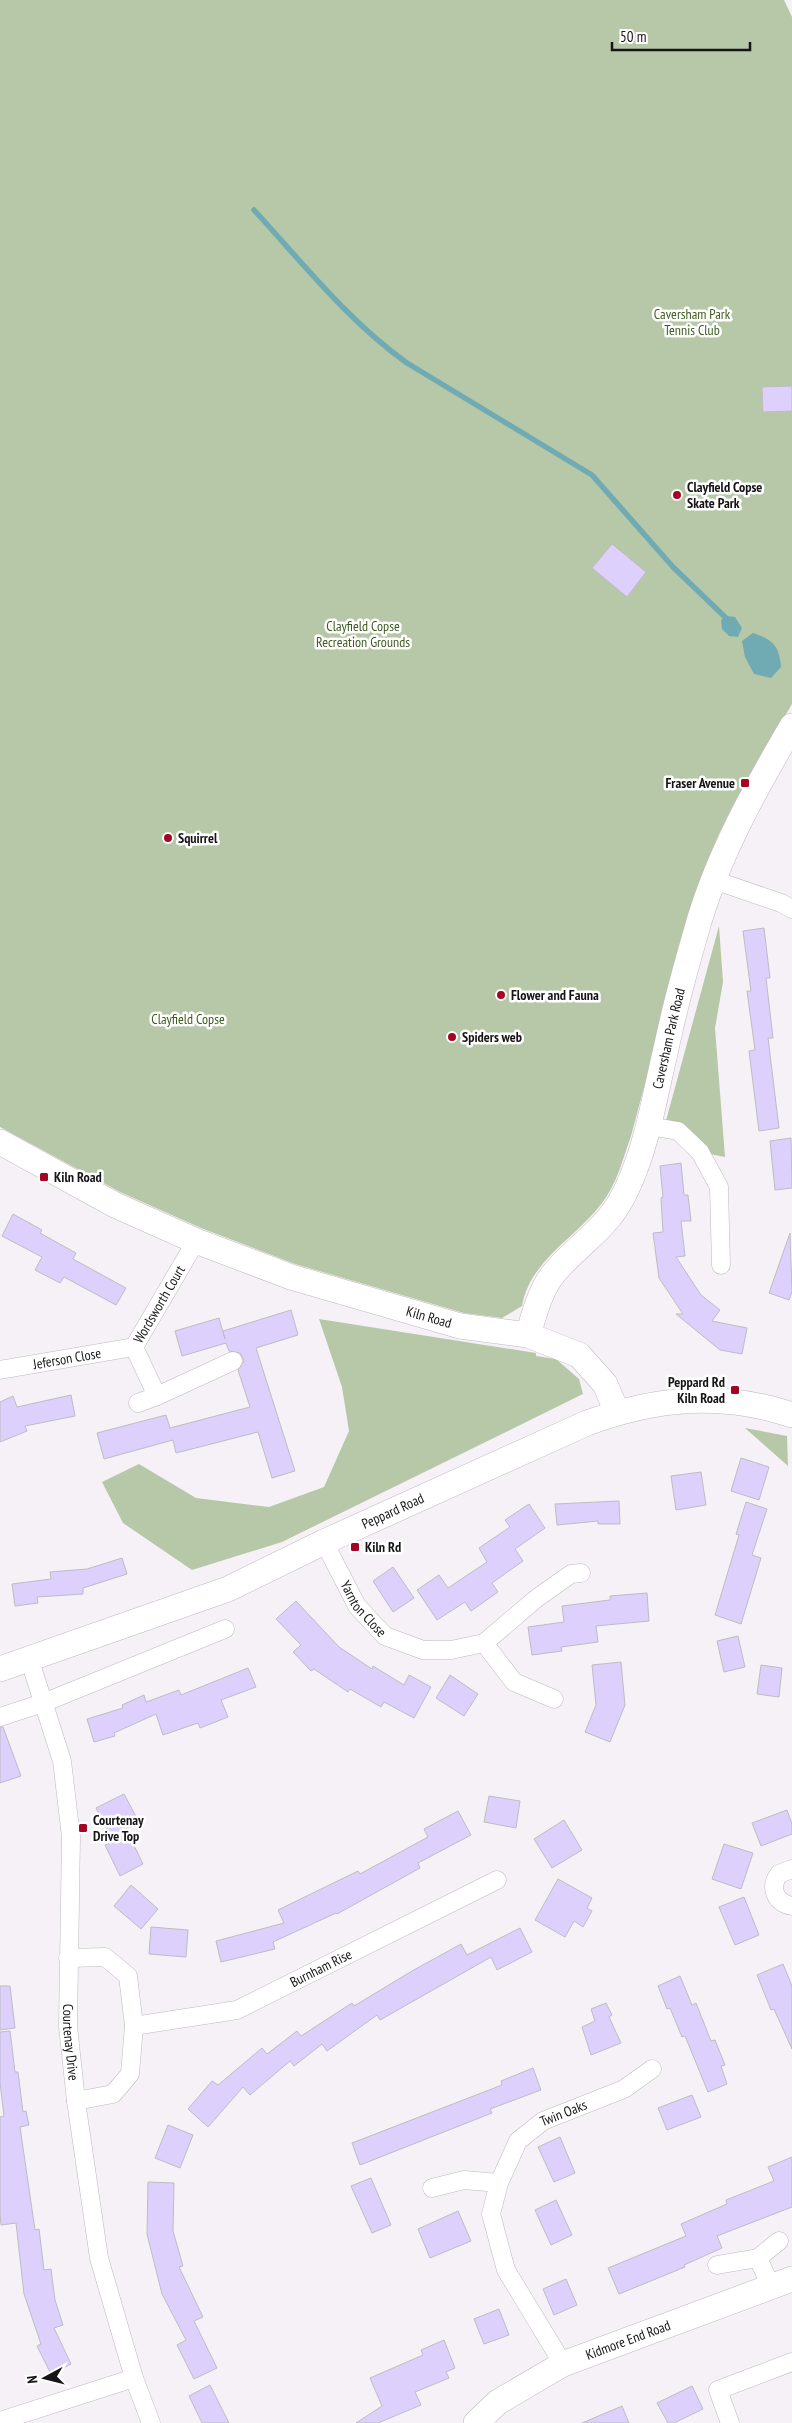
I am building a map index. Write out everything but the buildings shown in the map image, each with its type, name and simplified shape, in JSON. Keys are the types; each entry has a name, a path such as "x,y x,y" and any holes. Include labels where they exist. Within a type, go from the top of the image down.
{"street":[{"name":"Caversham Park Road","path":"528,1335 535,1310 554,1273 603,1227 616,1211 630,1184 649,1126 696,930 714,880 755,790 792,726"},
{"path":"714,880 781,903 792,909"},
{"path":"649,1126 678,1131 700,1152 719,1187 721,1265"},
{"name":"Kiln Road","path":"0,1142 115,1205 196,1241 291,1277 460,1326 528,1335 578,1355 604,1384 618,1412"},
{"name":"Wordsworth Court","path":"157,1396 134,1348 196,1241"},
{"name":"Jeferson Close","path":"0,1370 134,1348"},
{"path":"138,1403 232,1361"},
{"name":"Peppard Road","path":"0,1668 228,1589 324,1542 587,1423 618,1412 670,1401 720,1401 763,1405 792,1415"},
{"name":"Yarnton Close","path":"324,1542 357,1606 385,1636 423,1650 451,1650 484,1643 537,1598 571,1574 581,1573"},
{"path":"0,1717 43,1703 225,1629"},
{"path":"484,1643 514,1682 554,1699"},
{"name":"Courtenay Drive","path":"29,1658 62,1761 71,1837 68,2026 76,2101 99,2258 134,2378 151,2423"},
{"path":"792,1869 780,1874 774,1885 776,1897 781,1902 792,1906"},
{"name":"Burnham Rise","path":"134,2026 237,2010 496,1880"},
{"path":"68,1958 104,1957 128,1976 134,2026 130,2074 113,2094 76,2101"},
{"name":"Twin Oaks","path":"563,2364 506,2270 492,2214 499,2184 518,2141 543,2121 624,2089 652,2069"},
{"path":"432,2188 464,2180 499,2184"},
{"path":"717,2265 758,2258 779,2241"},
{"path":"758,2258 781,2283"},
{"name":"Kidmore End Road","path":"476,2423 498,2402 563,2364 781,2283"},
{"path":"730,2423 718,2390 792,2362"},
{"path":"0,2421 134,2378"}],"green space":[{"path":"0,0 784,0 792,17 792,704 737,798 719,834 699,882 631,1136 612,1188 591,1216 555,1250 534,1275 522,1306 502,1318 464,1313 295,1264 201,1228 120,1192 0,1127"},
{"path":"719,926 723,982 715,1028 725,1157 700,1152 664,1128"},
{"path":"319,1319 536,1353 536,1356 556,1359 579,1379 583,1394 282,1542 192,1570 123,1523 102,1482 139,1464 196,1498 269,1507 324,1487 349,1431 342,1387"},
{"path":"745,1428 787,1436 788,1466"}],"water":[{"path":"727,616 735,617 742,628 738,637 729,636 722,629 721,620"},
{"path":"753,633 766,638 774,644 779,653 781,667 771,678 754,674 745,657 742,641"}],"waterway":[{"path":"254,210 345,310 385,346 407,363 592,475 673,567 725,617"}],"place":[{"name":"Clayfield Copse Skate Park","path":"677,495"},
{"name":"Fraser Avenue","path":"745,783"},
{"name":"Squirrel","path":"168,838"},
{"name":"Flower and Fauna","path":"501,995"},
{"name":"Spiders web","path":"452,1037"},
{"name":"Kiln Road","path":"44,1177"},
{"name":"Peppard Rd Kiln Road","path":"735,1390"},
{"name":"Kiln Rd","path":"355,1547"},
{"name":"Courtenay Drive Top","path":"83,1828"}],"park label":[{"name":"Caversham Park Tennis Club","path":"692,322"},
{"name":"Clayfield Copse Recreation Grounds","path":"363,634"},
{"name":"Clayfield Copse","path":"188,1019"}]}
